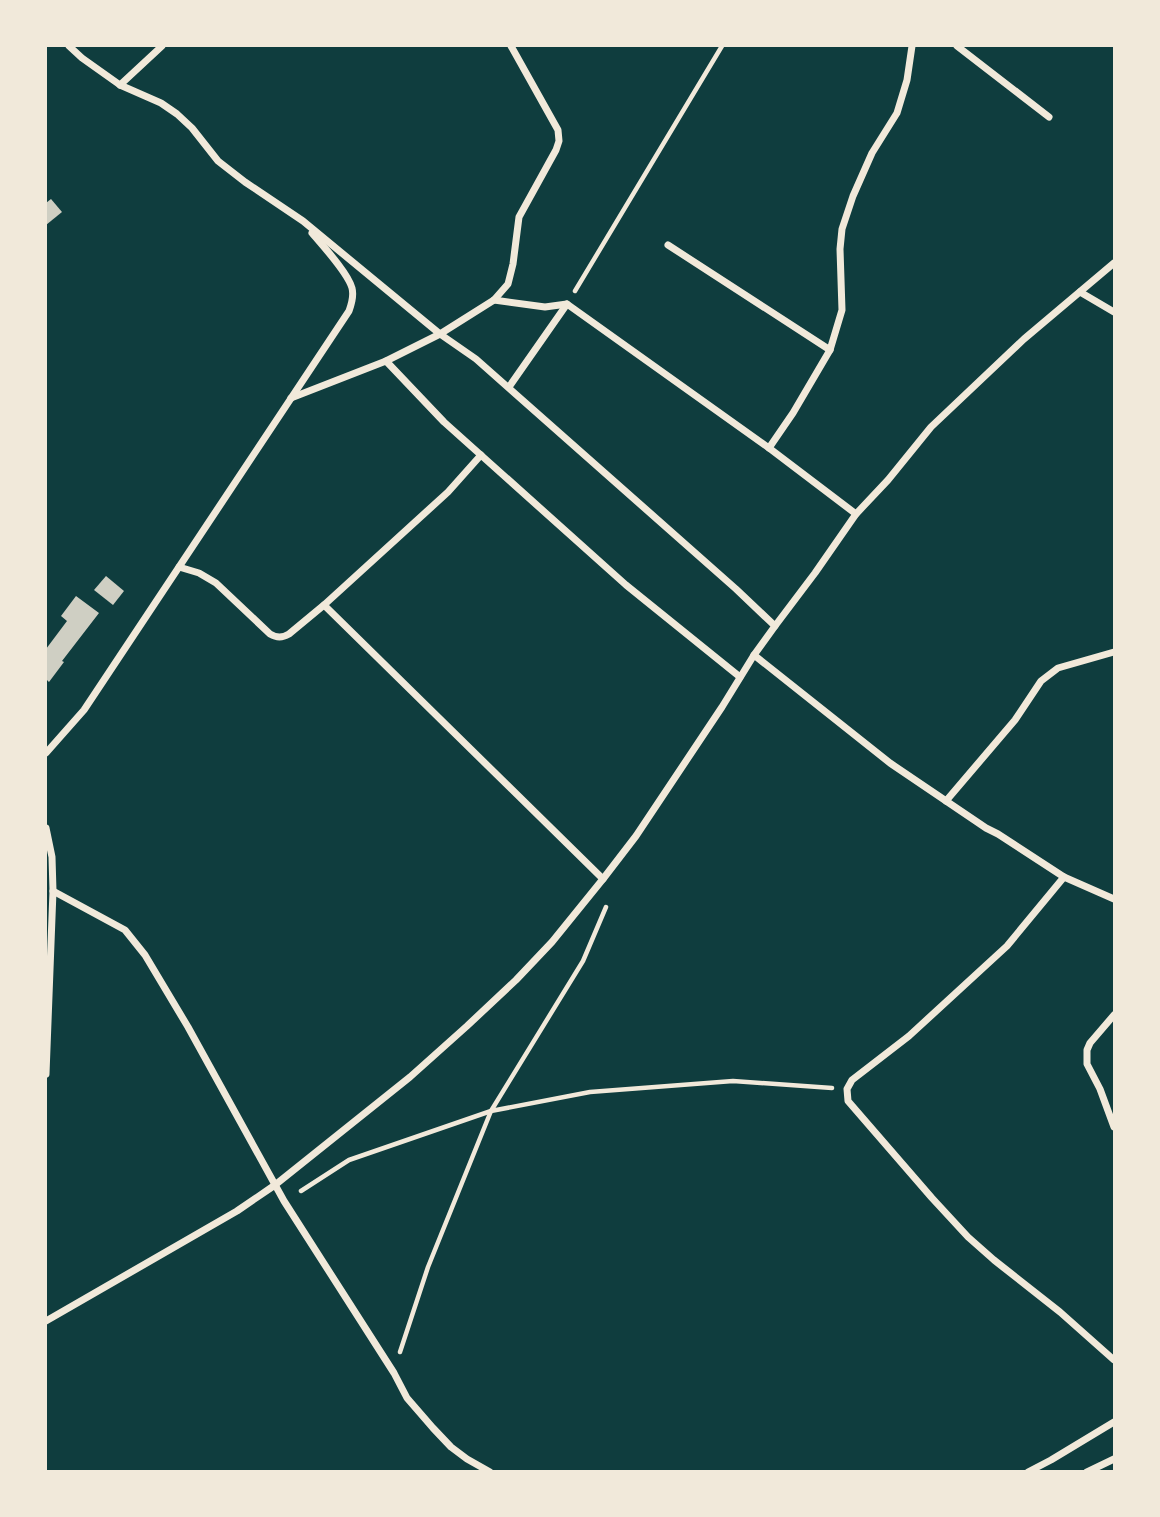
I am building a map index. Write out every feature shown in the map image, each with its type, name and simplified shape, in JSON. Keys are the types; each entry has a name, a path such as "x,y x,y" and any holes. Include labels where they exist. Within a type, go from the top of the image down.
{"street":[{"path":"69,46 120,85 161,103 177,114 192,128 218,161 303,221 439,334 476,359 775,626"},
{"path":"120,85 162,46"},
{"path":"291,398 386,361 439,334 495,300 508,284 519,216 559,141 558,131 511,46"},
{"path":"769,448 830,350 842,310 842,229 872,153 897,113 907,80 911,46"},
{"path":"957,46 1049,117"},
{"path":"46,753 84,710 349,311 353,298 349,279 303,221"},
{"path":"668,245 830,350"},
{"path":"46,1321 237,1211 275,1185 410,1077 516,980 552,942 636,836 754,655 856,514 931,427 1024,339 1115,263"},
{"path":"1080,292 1115,312"},
{"path":"495,300 545,307 567,304 769,448 856,514"},
{"path":"509,387 567,304"},
{"path":"386,361 444,422 626,584 740,677"},
{"path":"179,567 199,573 216,583 270,635 283,637 324,605 449,492 481,455"},
{"path":"324,605 603,880"},
{"path":"946,801 1015,720 1041,681 1058,668 1115,652"},
{"path":"754,655 890,763 946,801 1064,877 1115,899"},
{"path":"46,828 52,857 54,891 49,906 46,1074"},
{"path":"1064,877 1007,946 909,1036 852,1080 847,1089 848,1101 968,1237 1115,1360"},
{"path":"54,891 125,930 135,940 188,1027 284,1201 394,1373 407,1398 451,1447 490,1472"},
{"path":"1115,1014 1087,1050 1087,1064 1101,1089 1115,1128"},
{"path":"1028,1472 1115,1422"},
{"path":"1087,1472 1115,1459"}],"path":[{"path":"567,304 722,46"},
{"path":"394,1373 428,1267 491,1111 583,961 609,898"},
{"path":"284,1201 349,1160 491,1111 590,1092 733,1080 847,1089"}],"building":[{"path":"51,199 62,212 46,225 46,203"},
{"path":"106,576 124,591 113,605 94,590"},
{"path":"76,596 99,613 49,682 46,679 46,649 67,621 61,616"}]}
